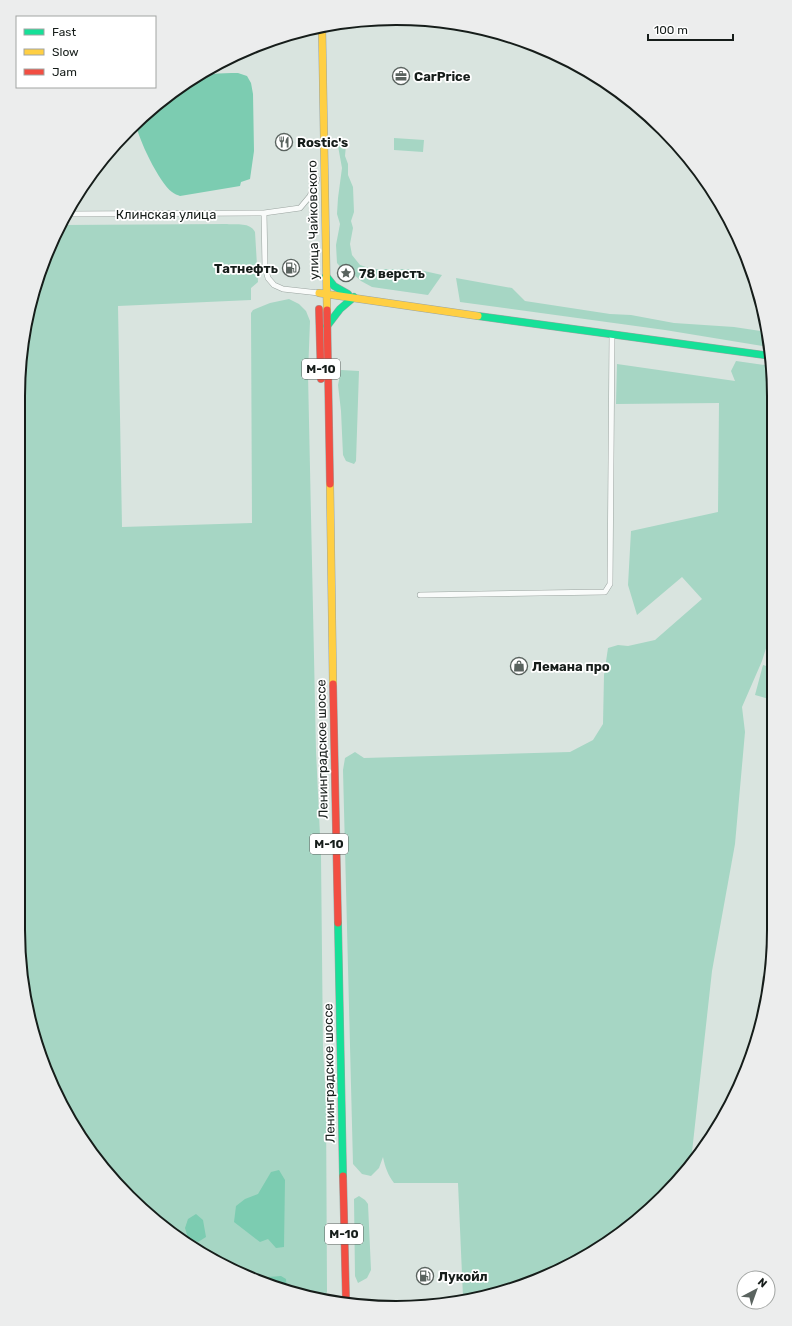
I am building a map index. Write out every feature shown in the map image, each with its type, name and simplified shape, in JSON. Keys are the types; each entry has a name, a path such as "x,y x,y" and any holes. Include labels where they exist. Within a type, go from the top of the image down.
{"main road":[{"name":"улица Чайковского","path":"321,281 322,33"},
{"name":"улица Чайковского","path":"315,34 317,179 321,281"},
{"path":"321,281 354,297"},
{"path":"321,281 354,297 612,335 765,355"},
{"name":"Ленинградское шоссе","path":"321,281 327,326 346,1298"},
{"name":"Ленинградское шоссе","path":"321,281 339,1296"},
{"path":"327,326 340,309 354,297"}],"street":[{"name":"Клинская улица","path":"73,214 264,213 300,208 310,196 317,179"},
{"path":"264,213 266,267 268,278 274,285 283,289 321,281"},
{"path":"420,595 605,592 610,584 612,335"}],"shaded area":[{"path":"218,73 238,73 247,76 251,83 253,94 254,151 250,179 241,182 240,186 180,196 174,193 161,180 150,160 137,131 151,117 170,102 211,75"},
{"path":"394,138 424,140 423,152 394,150"},
{"path":"342,141 346,145 345,156 348,164 348,175 353,187 354,212 351,221 353,228 350,244 352,255 360,265 372,269 415,269 442,275 428,295 372,287 361,281 352,273 344,271 337,263 336,245 340,224 337,214 342,168 338,146"},
{"path":"239,224 247,225 255,232 258,282 251,288 251,300 118,306 122,527 252,523 251,313 253,310 270,303 289,299 299,304 306,311 310,321 308,374 316,751 321,856 323,1050 326,1100 326,1294 277,1281 232,1263 190,1238 151,1209 117,1175 102,1156 75,1116 53,1072 32,1002 28,978 25,930 26,372 32,324 38,300 53,254 67,225"},
{"path":"456,278 512,288 525,301 610,314 631,315 674,323 734,327 761,331 764,346 665,330 460,302"},
{"path":"736,361 765,365 767,396 767,645 762,661 742,707 745,732 735,844 712,971 692,1153 675,1175 641,1209 622,1224 582,1251 538,1273 492,1288 463,1295 458,1183 394,1183 387,1171 383,1157 379,1168 371,1176 362,1174 353,1164 343,770 345,758 355,752 364,758 570,752 593,740 603,724 604,675 608,648 618,645 628,646 655,640 702,599 682,577 637,615 628,585 631,531 718,512 719,403 616,404 617,364 735,381 731,371"},
{"path":"341,370 359,371 356,461 354,464 346,461 343,455 338,385"},
{"path":"763,665 767,666 767,698 755,695"},
{"path":"279,1170 285,1180 284,1247 276,1248 268,1239 260,1242 234,1222 236,1206 245,1199 258,1194 271,1172"},
{"path":"359,1196 368,1204 371,1270 367,1278 358,1283 355,1276 354,1199"},
{"path":"196,1214 203,1220 206,1237 198,1242 187,1236 185,1228 188,1219"},
{"path":"281,1276 286,1279 286,1284 277,1281 266,1277"}],"traffic: fast":[{"path":"326,276 334,286 348,294"},
{"path":"327,326 340,309 354,297"},
{"path":"478,316 765,355"},
{"path":"338,923 343,1176"}],"traffic: slow":[{"path":"322,32 327,310"},
{"path":"319,293 478,316"},
{"path":"330,484 333,684"}],"traffic: jam":[{"path":"319,309 321,379"},
{"path":"327,310 330,484"},
{"path":"333,684 338,923"},
{"path":"343,1176 346,1298"}],"place":[{"name":"CarPrice","path":"401,76"},
{"name":"Rostic's","path":"284,142"},
{"name":"Татнефть","path":"291,268"},
{"name":"78 верстъ","path":"346,273"},
{"name":"Лемана про","path":"519,666"},
{"name":"Лукойл","path":"425,1276"}]}
